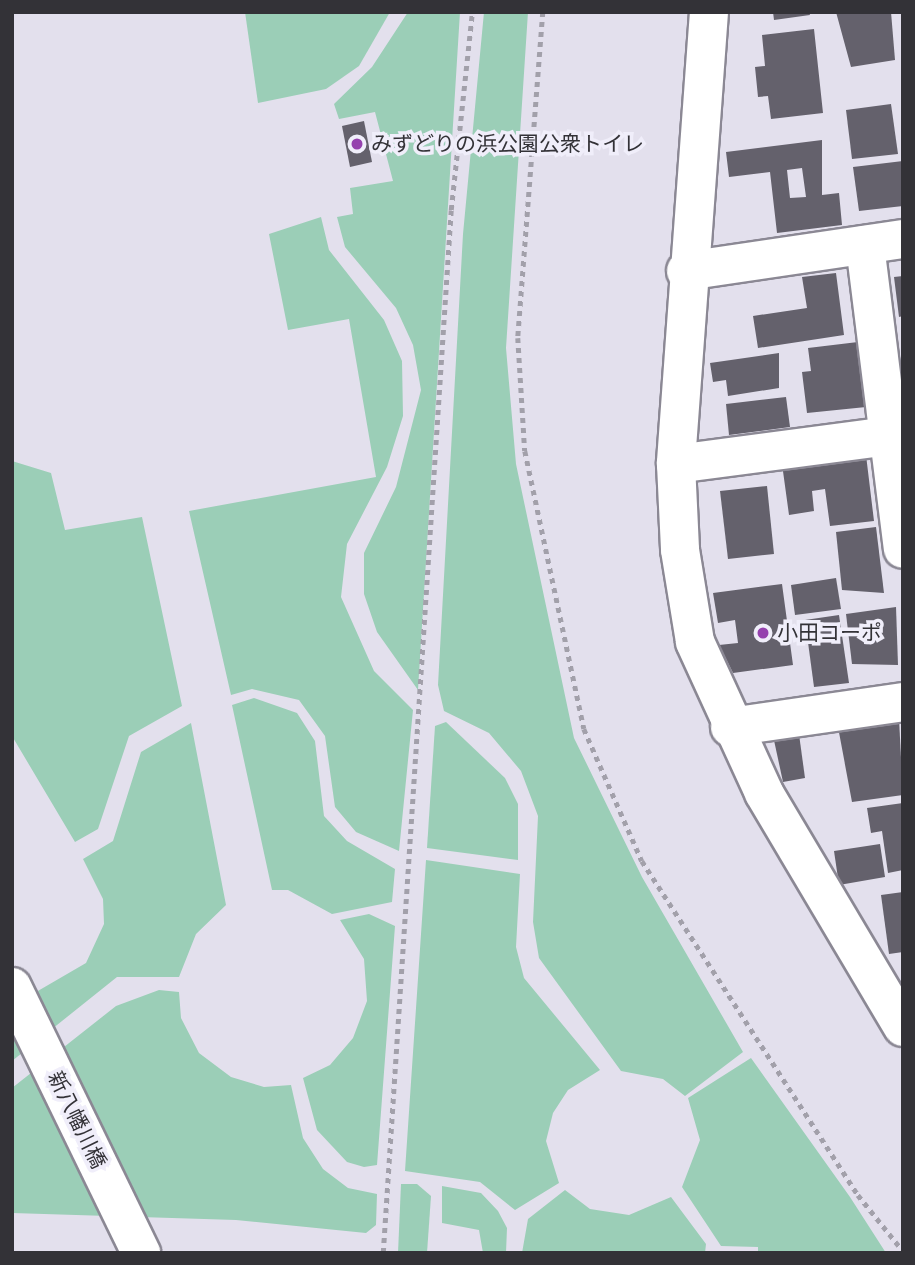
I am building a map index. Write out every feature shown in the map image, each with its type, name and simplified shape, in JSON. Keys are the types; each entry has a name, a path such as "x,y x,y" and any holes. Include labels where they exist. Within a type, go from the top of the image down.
{"street":[{"path":"709,12 686,271 676,464 680,550 695,642 730,727 824,902 898,1011"},
{"path":"686,271 903,239"},
{"path":"864,245 896,435 903,549"},
{"path":"676,464 896,435"},
{"path":"730,727 903,702"},
{"name":"新八幡川橋","path":"12,987 141,1253"}],"path":[{"path":"383,1253 450,224 472,12"},
{"path":"543,12 517,338 525,452 583,729 642,861 858,1195 903,1251"}],"green space":[{"path":"245,12 390,12 359,66 326,89 258,103"},
{"name":"みずどりの浜公園公衆トイレ","path":"408,12 460,12 418,690 377,632 364,594 364,553 396,487 421,390 413,345 396,308 345,247 337,217 353,214 350,188 393,181 375,112 339,119 334,104 372,67"},
{"path":"484,12 528,12 506,348 516,464 574,738 642,877 743,1052 685,1096 663,1079 621,1071 539,958 533,922 538,816 521,771 489,733 444,711 438,685 463,234"},
{"path":"321,217 329,250 384,320 402,361 403,416 387,467 347,544 341,597 374,671 413,710 399,851 356,832 335,807 325,736 299,700 252,689 231,695 189,511 376,477 349,319 288,330 269,234"},
{"path":"12,461 51,473 65,530 142,517 182,706 129,736 98,829 75,842 12,736"},
{"path":"254,698 297,713 315,741 324,816 347,841 395,869 392,902 332,914 288,890 272,890 232,705"},
{"path":"446,722 505,778 518,804 518,860 427,848 435,726"},
{"path":"191,723 226,905 196,934 179,977 117,977 12,1061 12,1006 86,963 104,924 103,899 83,859 113,841 141,752"},
{"path":"426,860 520,874 516,947 524,978 600,1070 568,1090 553,1113 546,1141 559,1183 515,1210 480,1182 405,1171"},
{"path":"369,914 395,926 377,1165 364,1167 347,1162 317,1130 303,1078 330,1065 353,1038 367,1001 364,959 340,920"},
{"path":"159,990 179,992 181,1018 199,1053 231,1077 264,1087 291,1085 303,1138 323,1169 348,1188 377,1194 376,1225 366,1233 236,1220 12,1213 12,1088 116,1006"},
{"path":"751,1058 850,1197 886,1253 758,1253 758,1247 721,1246 682,1187 700,1140 688,1098"},
{"path":"401,1184 417,1184 431,1196 427,1253 398,1253"},
{"path":"442,1186 481,1193 498,1211 507,1228 506,1253 483,1253 479,1230 442,1223"},
{"path":"565,1190 590,1209 629,1215 671,1197 706,1244 705,1253 522,1253 528,1219"}],"building":[{"path":"773,12 809,12 810,15 774,20"},
{"path":"836,12 891,12 895,60 851,67"},
{"path":"814,29 823,113 771,119 768,96 758,97 755,67 765,66 762,35"},
{"path":"891,104 898,154 852,159 846,110"},
{"name":"みずどりの浜公園公衆トイレ","path":"364,121 372,162 350,167 342,126"},
{"path":"822,140 822,195 839,193 842,225 777,233 770,172 729,177 726,152","holes":["802,168 806,197 790,198 787,170"]},
{"path":"903,161 903,206 859,211 853,167"},
{"path":"836,273 844,335 758,348 753,316 807,308 802,277"},
{"path":"903,276 903,316 899,317 894,277"},
{"path":"858,342 866,407 807,413 802,372 811,371 808,348"},
{"path":"779,353 779,388 728,396 726,380 713,382 710,363"},
{"path":"786,397 790,427 729,435 726,404"},
{"path":"866,455 874,521 830,526 825,489 812,491 814,511 789,515 782,464"},
{"path":"767,486 774,554 728,559 720,491"},
{"path":"876,527 884,593 842,590 836,532"},
{"path":"836,578 841,609 795,615 791,585"},
{"name":"小田コーポ","path":"782,584 793,665 733,673 719,645 738,643 735,620 718,623 713,593"},
{"path":"896,607 898,665 852,664 846,614"},
{"path":"839,615 849,683 814,687 805,620"},
{"path":"899,719 903,795 852,802 838,727"},
{"path":"798,727 805,778 783,782 772,731"},
{"path":"903,803 903,870 888,873 882,831 871,833 867,808"},
{"path":"880,844 885,877 839,885 834,851"},
{"path":"903,892 903,952 889,954 881,895"}],"place":[{"name":"みずどりの浜公園公衆トイレ","path":"357,144"},
{"name":"小田コーポ","path":"763,633"}]}
